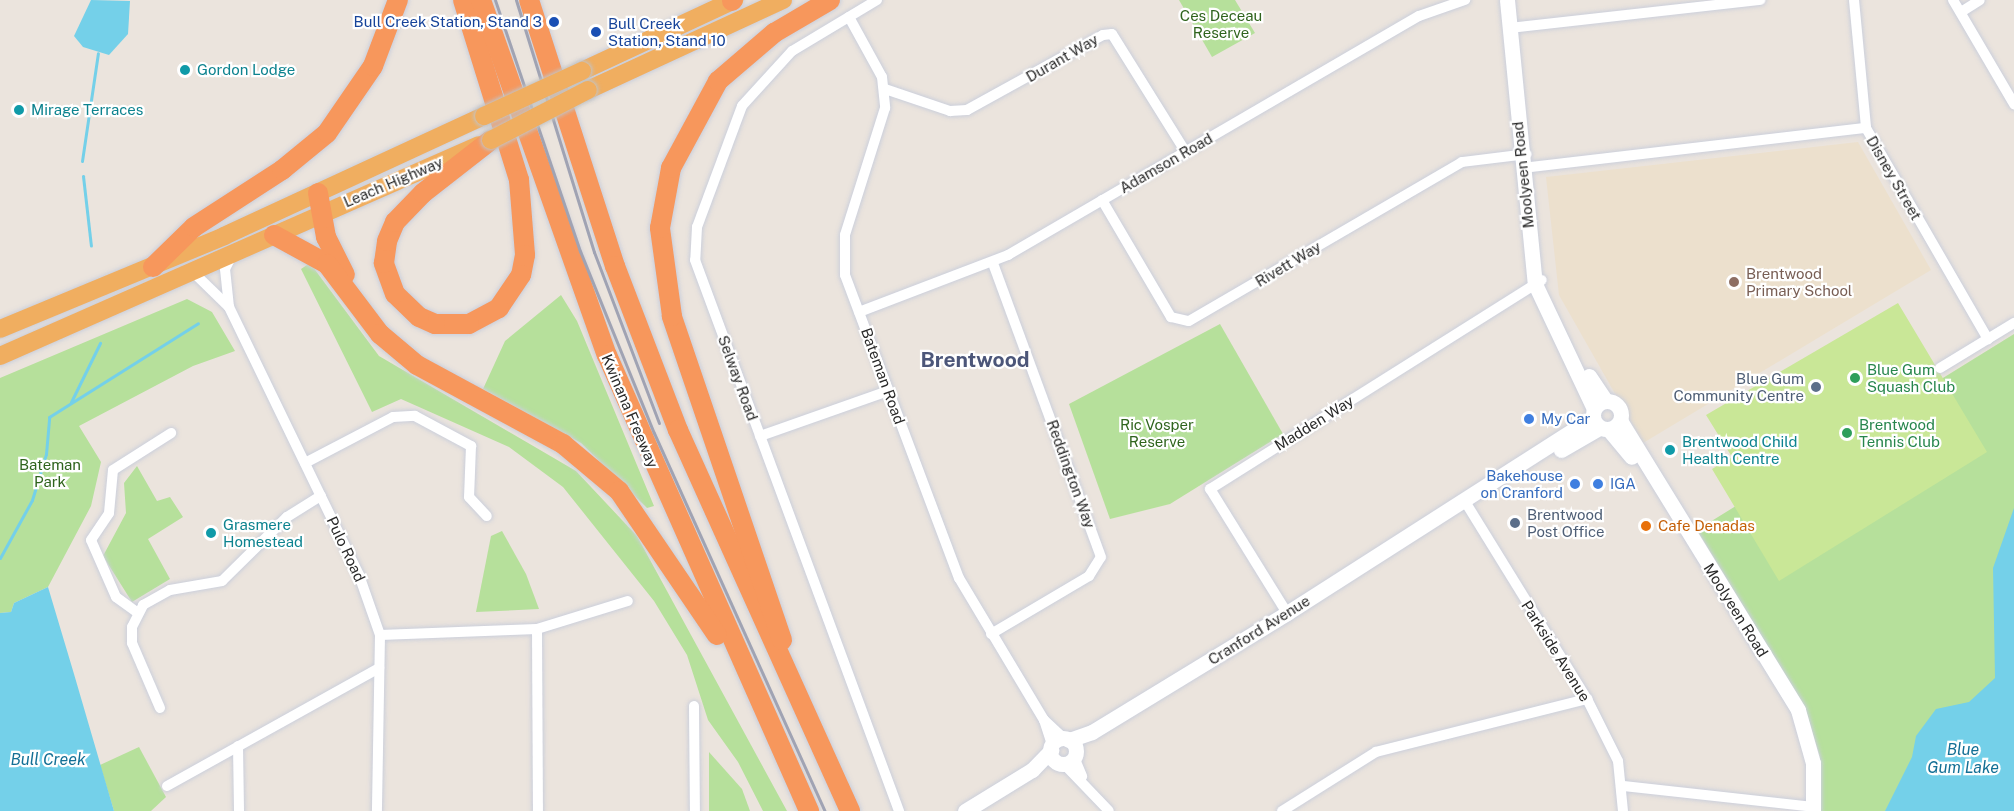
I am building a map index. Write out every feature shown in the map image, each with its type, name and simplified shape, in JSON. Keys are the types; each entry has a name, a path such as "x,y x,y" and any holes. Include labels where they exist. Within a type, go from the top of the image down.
{"highway":[{"path":"153,267 194,227 282,170 327,133 373,66 398,0"},
{"path":"463,0 519,180 525,255 516,284 499,308 469,324 435,324 419,317 395,294 384,262 387,241 395,222 423,193 492,140"},
{"name":"Kwinana Freeway","path":"481,0 588,308 756,695 809,811"},
{"path":"529,0 569,129 678,430 850,811"},
{"path":"541,0 569,129"},
{"name":"Leach Highway","path":"0,329 153,267 318,193 733,0"},
{"name":"Leach Highway","path":"0,356 232,255 320,213 492,140 588,90 783,0"},
{"path":"801,702 672,316 660,228 670,168 718,81 774,33 830,0"},
{"path":"318,193 320,213 362,311"},
{"path":"274,235 327,264 362,311 417,365 563,444 620,491 650,529 756,695"}],"main road":[{"name":"Moolyeen Road","path":"1507,0 1514,27"},
{"name":"Moolyeen Road","path":"1515,0 1514,27 1539,282 1604,418 1798,710 1813,763 1809,809"},
{"name":"Cranford Avenue","path":"965,811 1604,418"}],"street":[{"name":"Selway Road","path":"877,0 792,51 742,106 697,227 694,260 899,811"},
{"name":"Adamson Road","path":"859,312 993,263 1419,16 1465,0"},
{"path":"1514,27 1760,0"},
{"name":"Disney Street","path":"1854,0 1866,128 1988,339"},
{"path":"1953,0 2014,104"},
{"path":"1961,12 1980,0"},
{"name":"Bateman Road","path":"849,16 885,89 884,122 844,235 845,274 959,578 1063,751 1109,811"},
{"name":"Durant Way","path":"885,89 950,111 967,110 1103,34 1113,34 1185,152"},
{"name":"Rivett Way","path":"1102,200 1172,318 1189,321 1462,162 1526,161 1866,128"},
{"name":"Pulo Road","path":"232,255 225,269 229,307 359,575 380,635 377,811"},
{"name":"Reddington Way","path":"991,634 1089,576 1101,557 993,263"},
{"name":"Pulo Road","path":"193,272 229,307"},
{"name":"Madden Way","path":"1287,613 1210,489 1539,282"},
{"path":"1940,368 2014,323"},
{"path":"760,436 888,391"},
{"path":"305,464 393,417 415,416 471,446 469,497 487,516"},
{"path":"138,613 116,597 91,540 109,513 113,470 171,433"},
{"path":"160,708 132,643 138,613 170,590 222,581 286,517 321,496"},
{"name":"Parkside Avenue","path":"1466,504 1587,699 1618,761 1624,786 1623,811"},
{"path":"380,635 537,629 628,601"},
{"path":"537,629 538,811"},
{"path":"167,786 379,668"},
{"path":"1282,811 1376,752 1587,699"},
{"path":"694,706 695,811"},
{"path":"238,746 239,811"},
{"path":"1624,786 1786,809 1809,809"}],"shaded area":[{"name":"Brentwood Primary School","path":"1858,142 1931,270 1643,443 1559,295 1546,177"}],"green space":[{"name":"Ces Deceau Reserve","path":"1179,0 1235,0 1255,33 1212,57"},
{"path":"310,263 379,356 576,471 637,536 787,811 763,811 738,762 708,720 687,655 654,601 563,487 509,447 401,399 372,412 301,269"},
{"path":"561,295 577,321 654,506 647,508 581,443 483,389 505,341"},
{"name":"Bateman Park","path":"187,299 212,312 235,351 193,366 79,426 101,462 91,506 48,587 14,603 11,612 0,613 0,378"},
{"name":"Brentwood Tennis Club","path":"1898,303 1987,452 1779,581 1712,469 1732,457 1706,415"},
{"name":"Ric Vosper Reserve","path":"1220,324 1283,434 1170,504 1110,519 1069,404"},
{"path":"2014,334 2014,811 1818,811 1820,757 1804,706 1697,530"},
{"path":"137,466 157,501 170,497 183,517 148,539 170,579 132,602 103,556 126,513 124,483"},
{"path":"502,531 526,574 539,609 476,612 491,536"},
{"path":"139,747 166,797 151,811 114,811 100,765"},
{"path":"709,752 742,789 750,811 709,811"}],"water":[{"path":"91,0 130,1 128,34 109,55 83,47 74,36"},
{"name":"Blue Gum Lake","path":"2014,508 2014,811 1885,811 1912,757 1916,736 1936,709 1969,702 1995,678 1993,568"},
{"name":"Bull Creek","path":"48,587 114,811 0,811 0,613 11,612 14,603"}],"waterway":[{"path":"82,161 98,53"},
{"path":"83,176 91,246"},
{"path":"0,558 32,500 46,454 49,417 198,323"},
{"path":"71,402 100,343"}],"railway":[{"path":"495,0 580,251 654,433 825,811"},
{"path":"516,0 594,252 659,423"}],"place":[{"name":"Bull Creek Station, Stand 3","path":"554,22"},
{"name":"Bull Creek Station, Stand 10","path":"596,32"},
{"name":"Gordon Lodge","path":"185,70"},
{"name":"Mirage Terraces","path":"19,110"},
{"name":"Brentwood Primary School","path":"1734,282"},
{"name":"Blue Gum Squash Club","path":"1855,378"},
{"name":"Blue Gum Community Centre","path":"1816,387"},
{"name":"My Car","path":"1529,419"},
{"name":"Brentwood Tennis Club","path":"1847,433"},
{"name":"Brentwood Child Health Centre","path":"1670,450"},
{"name":"Bakehouse on Cranford","path":"1575,484"},
{"name":"IGA","path":"1598,484"},
{"name":"Brentwood Post Office","path":"1515,523"},
{"name":"Cafe Denadas","path":"1646,526"},
{"name":"Grasmere Homestead","path":"211,533"}],"district":[{"name":"Brentwood","path":"975,360"}]}
